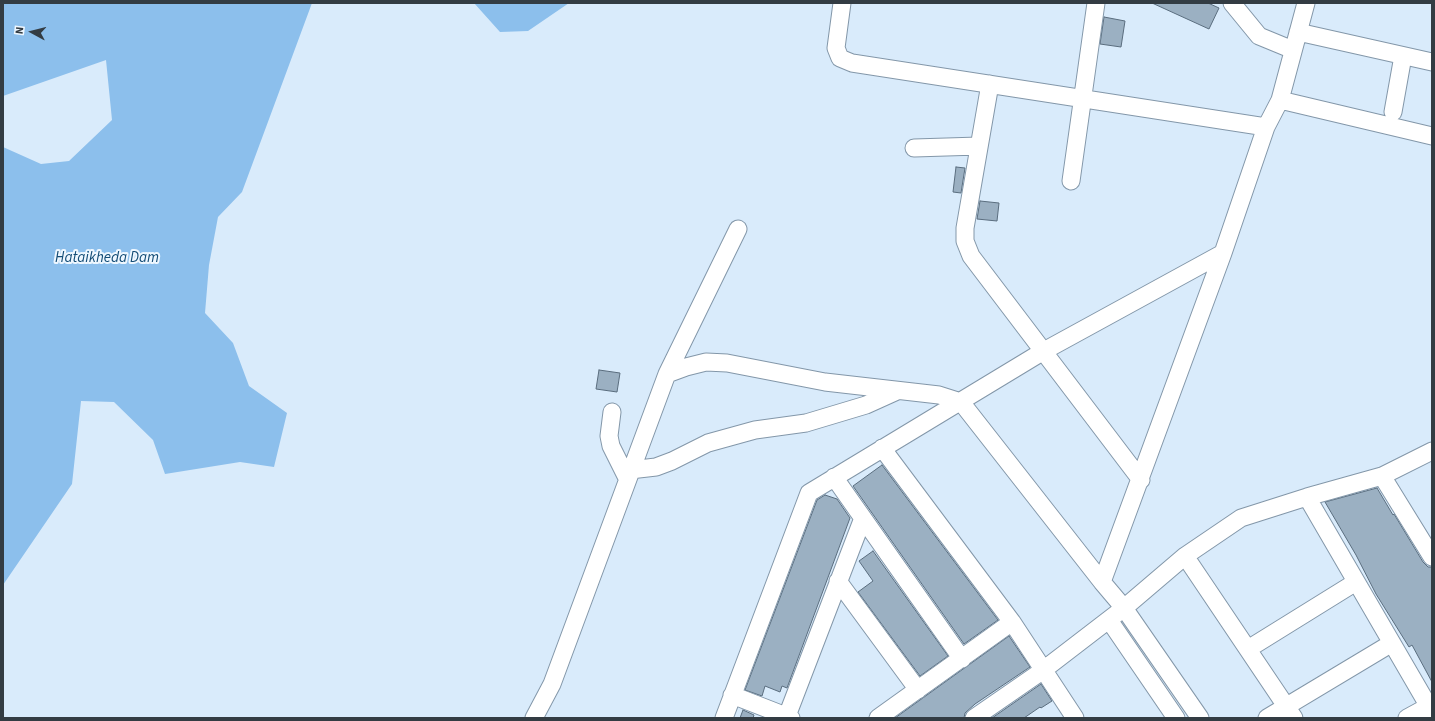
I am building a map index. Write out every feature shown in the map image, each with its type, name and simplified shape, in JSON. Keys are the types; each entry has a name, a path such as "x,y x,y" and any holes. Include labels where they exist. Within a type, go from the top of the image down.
{"street":[{"path":"842,3 836,48 840,58 852,63 1266,127"},
{"path":"1071,181 1096,3"},
{"path":"1232,3 1259,36 1293,50"},
{"path":"1102,582 1141,480 1223,253 1266,127 1280,100 1306,3"},
{"path":"1298,32 1432,62"},
{"path":"1393,112 1403,56"},
{"path":"990,84 965,228 965,241 971,256 1042,352 1141,480"},
{"path":"1280,100 1432,136"},
{"path":"914,148 979,146"},
{"path":"534,718 552,684 628,474 667,374 738,229"},
{"path":"724,718 809,493 1042,352 1223,253"},
{"path":"667,374 706,362 727,363 796,378 939,395 961,402 1124,608 1200,718"},
{"path":"628,474 656,467 672,461 708,443 754,430 806,423 866,405 897,391"},
{"path":"612,412 609,436 610,446 628,474"},
{"path":"882,448 1012,622 1042,671 1074,718"},
{"path":"974,718 1042,671 1109,620 1185,556 1241,518 1307,497 1382,476 1432,450"},
{"path":"1382,476 1429,547"},
{"path":"834,477 962,659"},
{"path":"1307,497 1430,709 1407,718"},
{"path":"732,696 789,717 862,518"},
{"path":"1185,556 1290,712"},
{"path":"838,581 918,690"},
{"path":"1248,649 1356,582"},
{"path":"1109,620 1176,718"},
{"path":"878,718 1012,622"},
{"path":"1267,718 1290,712 1392,643"}],"water":[{"name":"Hataikheda Dam","path":"3,3 312,3 242,192 218,217 209,265 205,313 233,343 249,386 287,413 274,467 240,462 165,474 153,440 114,402 81,401 72,484 3,585 3,147 41,164 69,161 112,120 106,60 3,96"},
{"path":"474,3 569,3 528,31 500,32"}],"building":[{"path":"1152,3 1208,3 1219,8 1209,29"},
{"path":"1104,17 1125,21 1121,47 1100,44"},
{"path":"956,167 965,168 961,193 953,192"},
{"path":"980,201 999,203 997,221 977,219"},
{"path":"599,370 620,373 617,392 596,389"},
{"path":"882,465 998,620 964,644 853,486"},
{"path":"1377,488 1423,562 1428,567 1432,567 1432,682 1412,645 1409,647 1376,594 1356,555 1325,502"},
{"path":"825,495 837,499 850,518 787,688 782,686 780,692 765,686 762,696 745,690 817,500"},
{"path":"873,551 948,656 920,676 858,592 873,581 859,561"},
{"path":"1009,636 1030,667 975,704 965,713 964,718 895,718"},
{"path":"1041,684 1052,701 1024,718 992,718"},
{"path":"743,710 754,715 753,718 740,718"}]}
